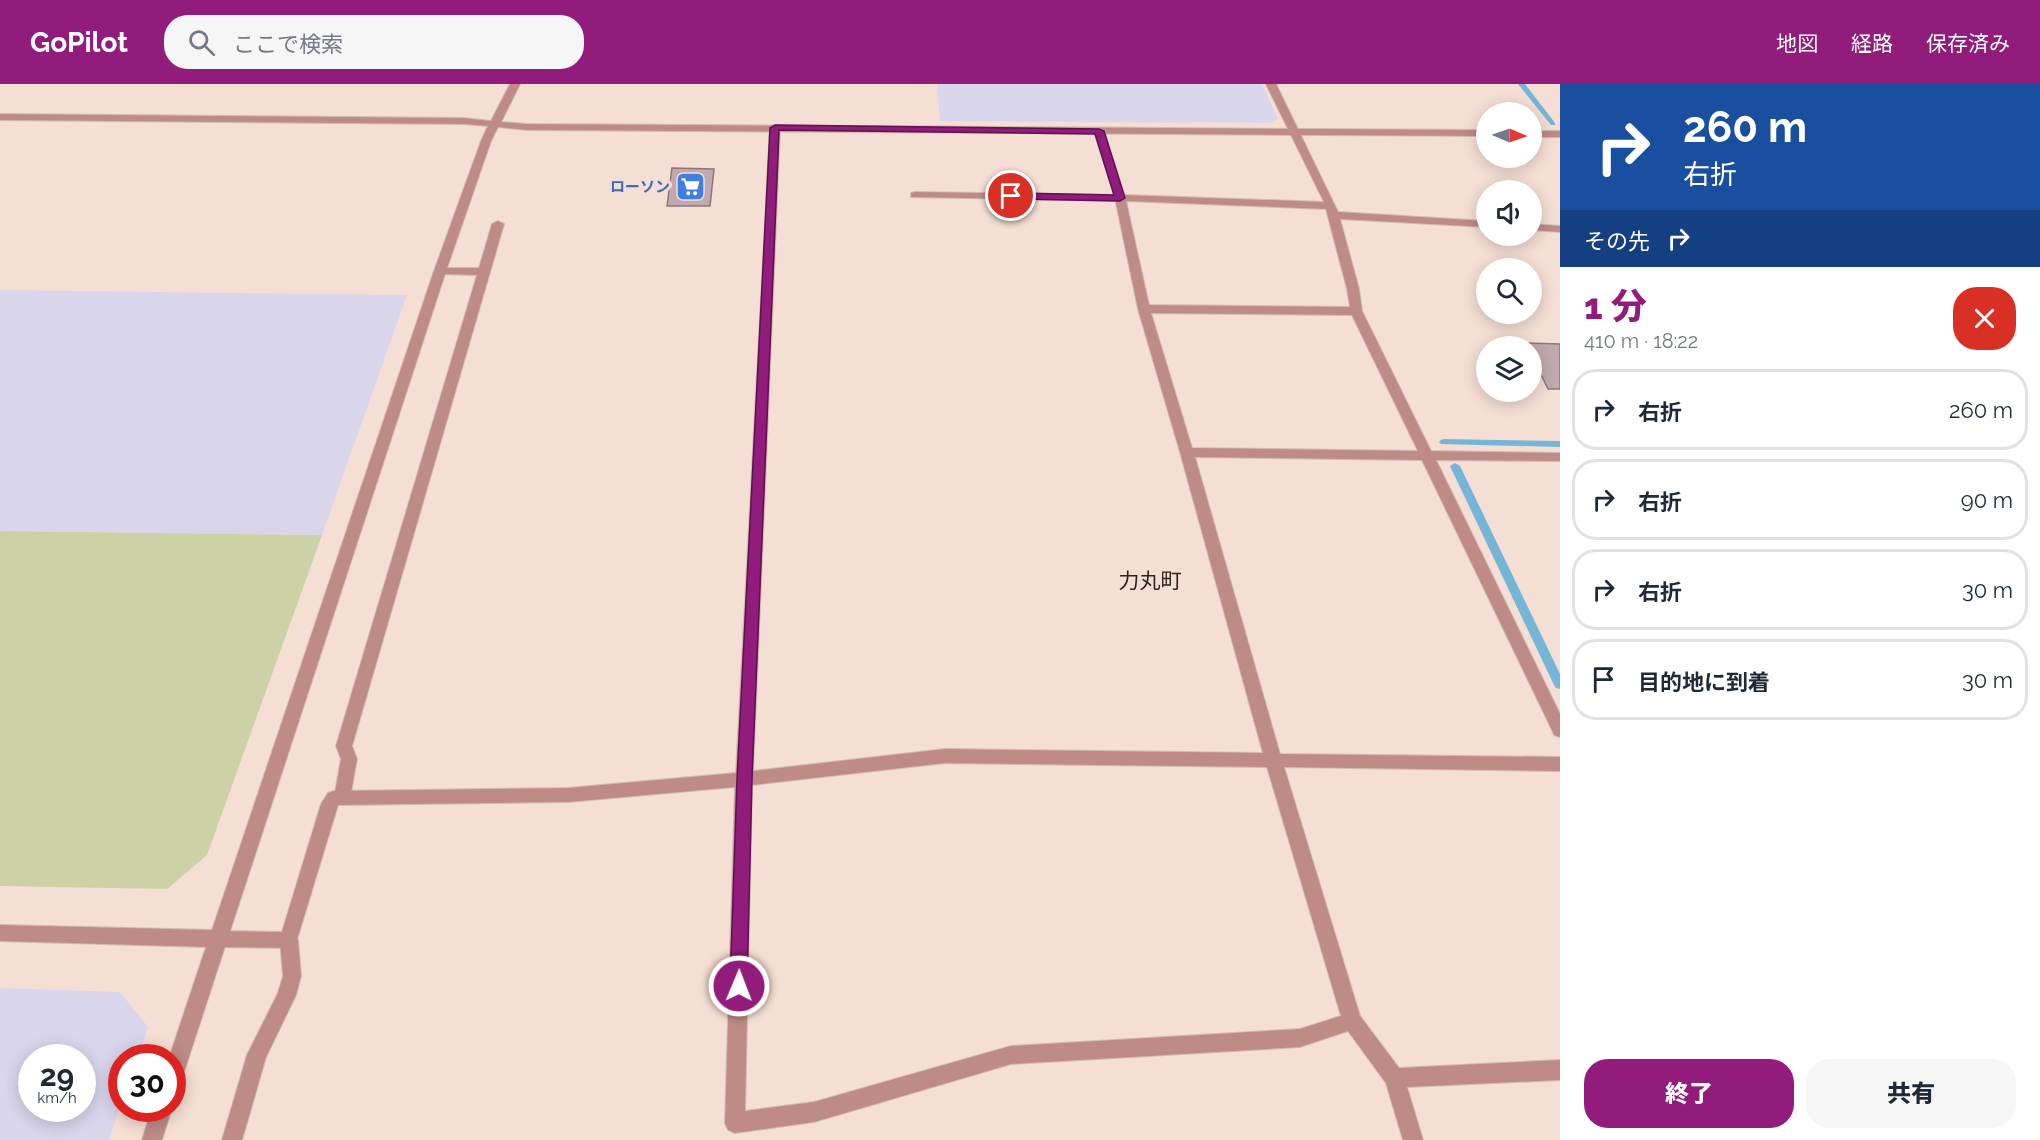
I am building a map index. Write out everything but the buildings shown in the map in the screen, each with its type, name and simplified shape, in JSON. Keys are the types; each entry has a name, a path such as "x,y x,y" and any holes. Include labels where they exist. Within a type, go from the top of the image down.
{"street":[{"path":"183,1044 440,271 486,141 515,84"},
{"path":"1271,84 1333,210 1353,289 1356,311 1429,454 1504,618 1560,730"},
{"path":"0,117 464,121 527,127 1476,134"},
{"path":"775,128 744,779 735,1123 814,1112 1011,1055 1300,1038 1352,1021"},
{"path":"1099,131 1120,198 1144,309 1187,452 1273,759 1352,1021 1394,1078 1413,1140"},
{"path":"1542,134 1560,134"},
{"path":"915,195 1120,198 1333,210 1476,223"},
{"path":"342,798 349,759 344,746 498,224"},
{"path":"1542,228 1560,229"},
{"path":"440,271 483,272"},
{"path":"1144,309 1356,311"},
{"path":"1187,452 1560,457"},
{"path":"232,1140 257,1055 287,995 292,976 289,940 329,804 334,798 568,795 744,779 945,756 1560,764"},
{"path":"0,933 289,940"},
{"path":"1394,1078 1560,1070"},
{"path":"152,1140 158,1122"}],"shaded area":[{"path":"937,84 1262,84 1278,119 1270,123 940,121"},
{"path":"0,290 407,295 322,535 0,531"},
{"path":"0,988 120,992 148,1027 142,1044 108,1044 108,1122 115,1122 109,1140 0,1140"}],"green space":[{"path":"0,531 322,535 207,855 167,889 0,886"}],"waterway":[{"path":"1521,84 1553,124"},
{"path":"1444,442 1560,444"},
{"path":"1455,466 1560,685"}],"place":[{"name":"ローソン","path":"691,187"}],"district":[{"name":"力丸町","path":"1150,581"}],"route":[{"path":"739,986 744,779 775,128 1099,131 1120,198 1011,196"}]}
